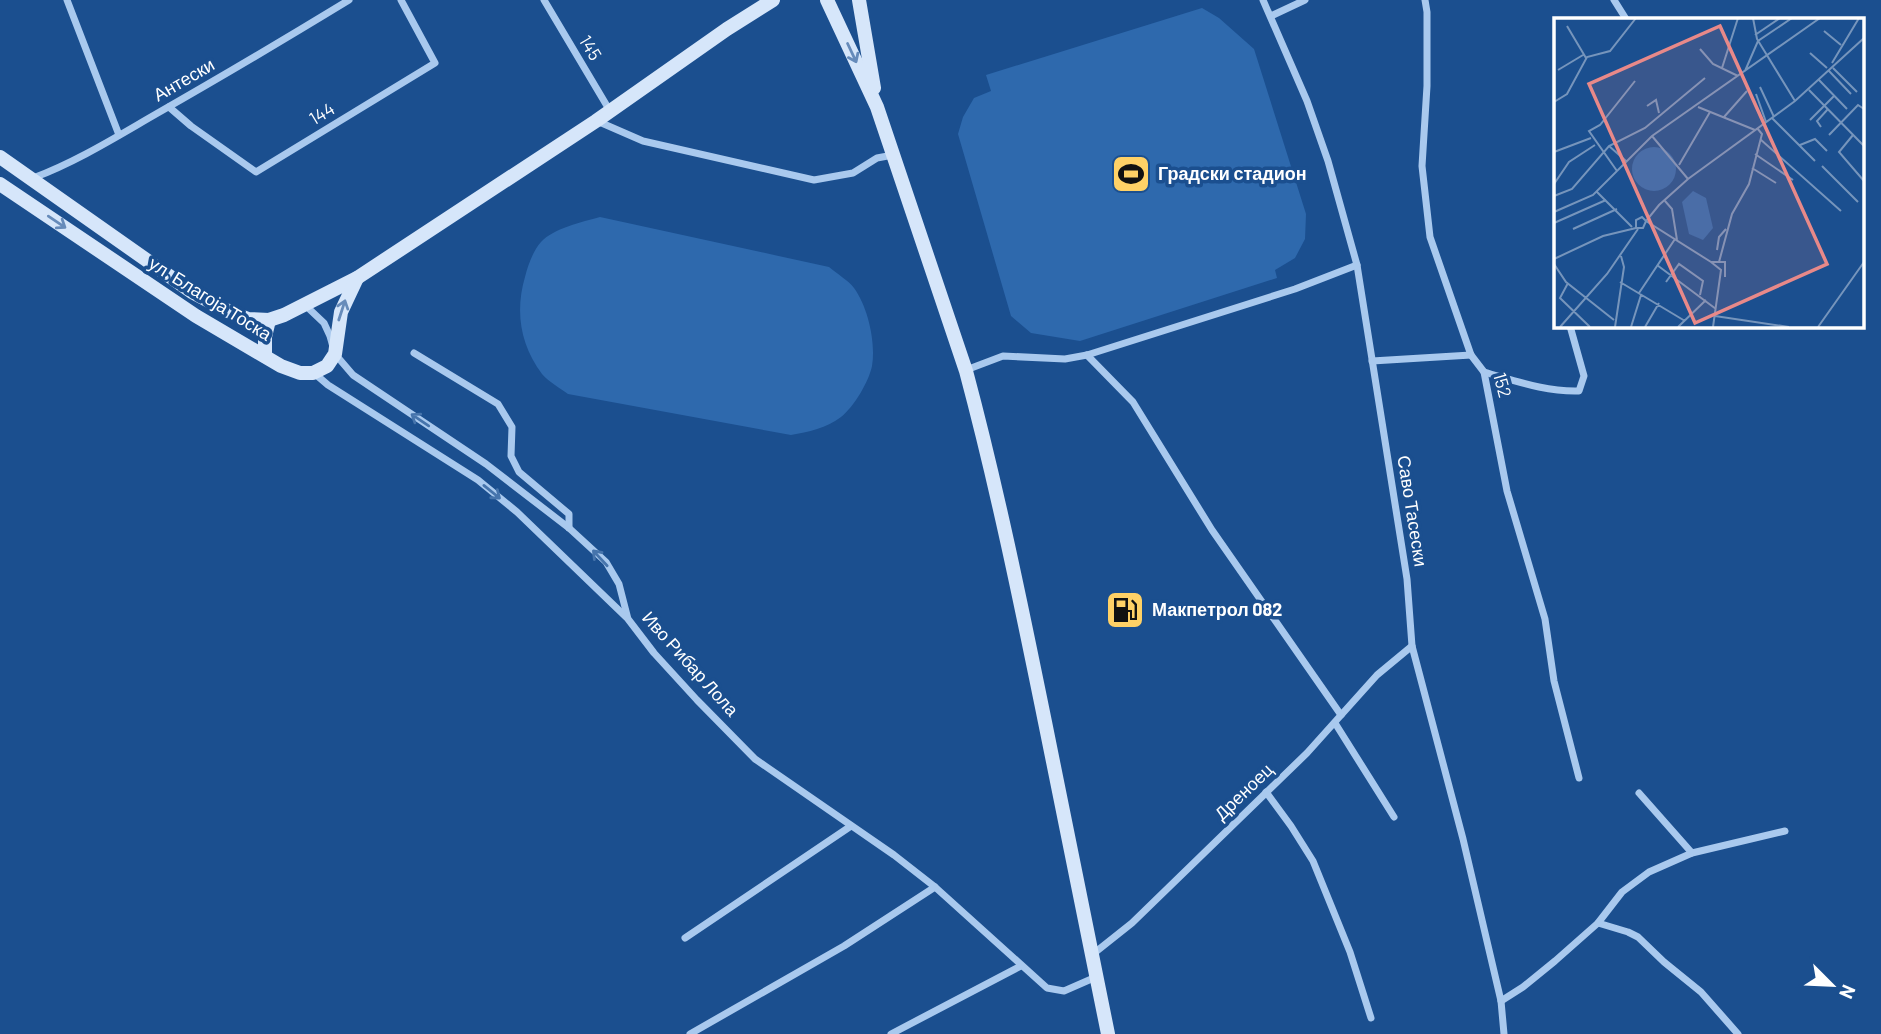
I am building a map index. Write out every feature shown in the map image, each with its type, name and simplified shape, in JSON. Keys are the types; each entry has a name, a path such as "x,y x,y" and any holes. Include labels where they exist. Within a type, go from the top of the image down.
{"main road":[{"path":"827,0 877,107 966,371 997,491 1023,611 1108,1034"},
{"path":"859,0 877,107"},
{"path":"0,157 192,292 228,311 248,318 269,320 357,278 596,121 769,2"},
{"name":"ул. Благоја Тоска","path":"0,184 196,316 281,366 300,373 313,373"},
{"path":"313,373 327,366 335,354 341,312 357,278"},
{"path":"265,356 269,320"}],"street":[{"path":"67,0 119,135"},
{"name":"Антески","path":"30,179 56,170 169,107 349,0"},
{"name":"144","path":"169,107 256,172 435,63 401,0"},
{"name":"145","path":"544,0 610,111"},
{"name":"Саво Тасески","path":"1263,0 1307,101 1328,161 1357,265 1407,579 1412,646 1463,839 1501,1001 1504,1034"},
{"path":"1271,16 1305,0"},
{"name":"152","path":"1425,0 1427,86 1422,166 1430,237 1471,355 1484,372 1507,491 1545,619 1554,681 1579,778"},
{"path":"1614,0 1625,18"},
{"path":"596,121 642,141 814,180 853,173 877,158 893,155"},
{"path":"966,371 1003,356 1065,359 1087,355 1295,289 1357,265"},
{"name":"Иво Рибар Лола","path":"304,305 324,323 335,354 353,375 486,464 569,528 606,562 619,584 628,619 662,662 755,759 894,855 935,887 1047,988 1064,991 1097,977"},
{"path":"1484,372 1536,387 1579,391 1584,376 1570,327"},
{"path":"414,353 498,404 512,427 510,456 519,472 569,514 569,528"},
{"path":"1087,355 1132,402 1212,530 1341,715"},
{"path":"1372,361 1471,355"},
{"path":"313,373 478,480 517,512 628,619"},
{"name":"Дреноец","path":"1092,954 1132,923 1307,753 1377,675 1412,646"},
{"path":"1335,723 1394,817"},
{"path":"1266,792 1313,861 1350,952 1371,1018"},
{"path":"1639,793 1692,853"},
{"path":"685,938 850,826"},
{"path":"1501,1001 1523,987 1598,923 1622,892 1649,872 1692,853 1785,831"},
{"path":"690,1034 844,946 935,887"},
{"path":"1598,923 1638,937 1701,992 1738,1034"},
{"path":"891,1034 1021,965"}],"shaded area":[{"name":"Градски стадион","path":"1202,8 1219,18 1254,49 1306,214 1305,239 1295,258 1275,270 1277,278 1080,341 1031,333 1011,316 958,134 963,117 974,98 991,91 986,75"},
{"path":"600,217 829,267 854,288 870,325 872,366 856,400 846,413 830,424 791,435 568,394 555,385 542,374 524,340 520,302 526,272 531,258 547,237 569,226"}],"place":[{"name":"Градски стадион","path":"1131,174"},
{"name":"Макпетрол 082","path":"1125,610"}]}
